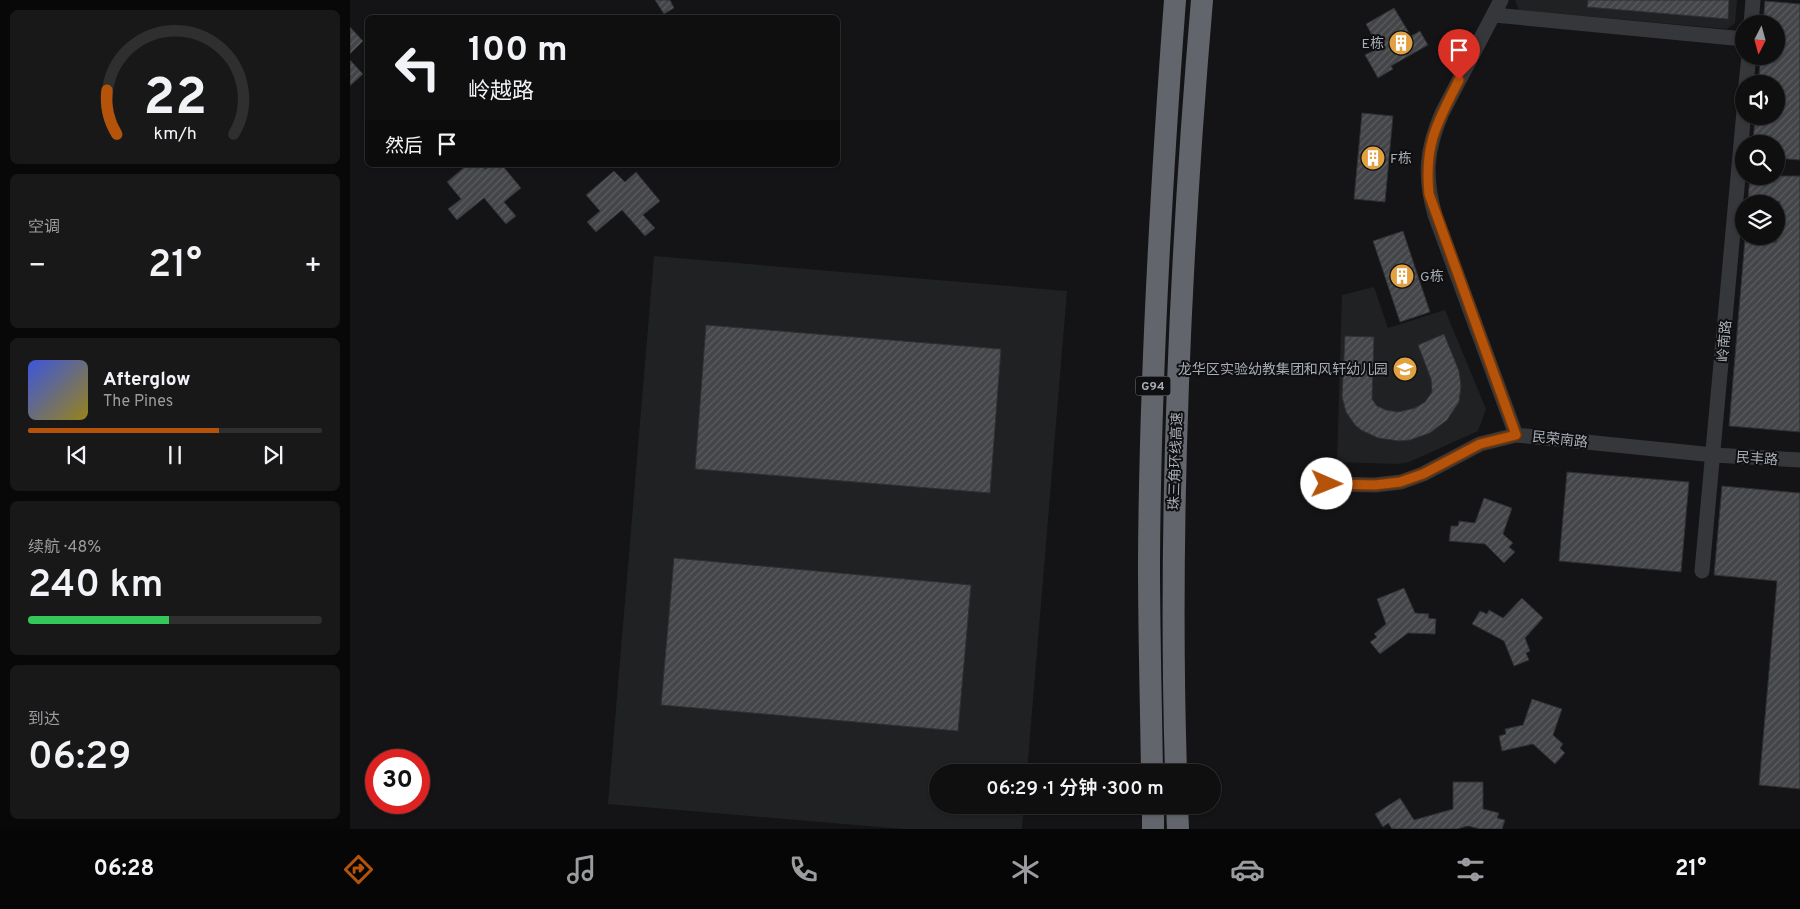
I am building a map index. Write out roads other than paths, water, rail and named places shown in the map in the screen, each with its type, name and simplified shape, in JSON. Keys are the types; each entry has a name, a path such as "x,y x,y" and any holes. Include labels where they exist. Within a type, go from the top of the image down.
{"highway":[{"name":"珠三角环线高速","path":"1152,764 1149,562 1154,358 1163,165 1175,0"},
{"name":"珠三角环线高速","path":"1176,764 1173,514 1192,109 1202,0"},
{"path":"1153,814 1153,829"},
{"path":"1177,814 1178,829"}],"street":[{"path":"1501,0 1434,132 1429,152 1427,174 1429,194 1435,215 1516,435"},
{"path":"1752,15 1753,0"},
{"path":"1494,15 1735,38"},
{"name":"岭南路","path":"1702,571 1743,125"},
{"name":"民荣南路","path":"1327,484 1375,485 1400,482 1423,474 1480,444 1516,435 1714,455"},
{"name":"民丰路","path":"1714,455 1800,460"}],"place":[{"name":"E栋","path":"1401,43"},
{"name":"F栋","path":"1373,158"},
{"name":"G栋","path":"1402,276"},
{"name":"龙华区实验幼教集团和风轩幼儿园","path":"1405,369"}]}
